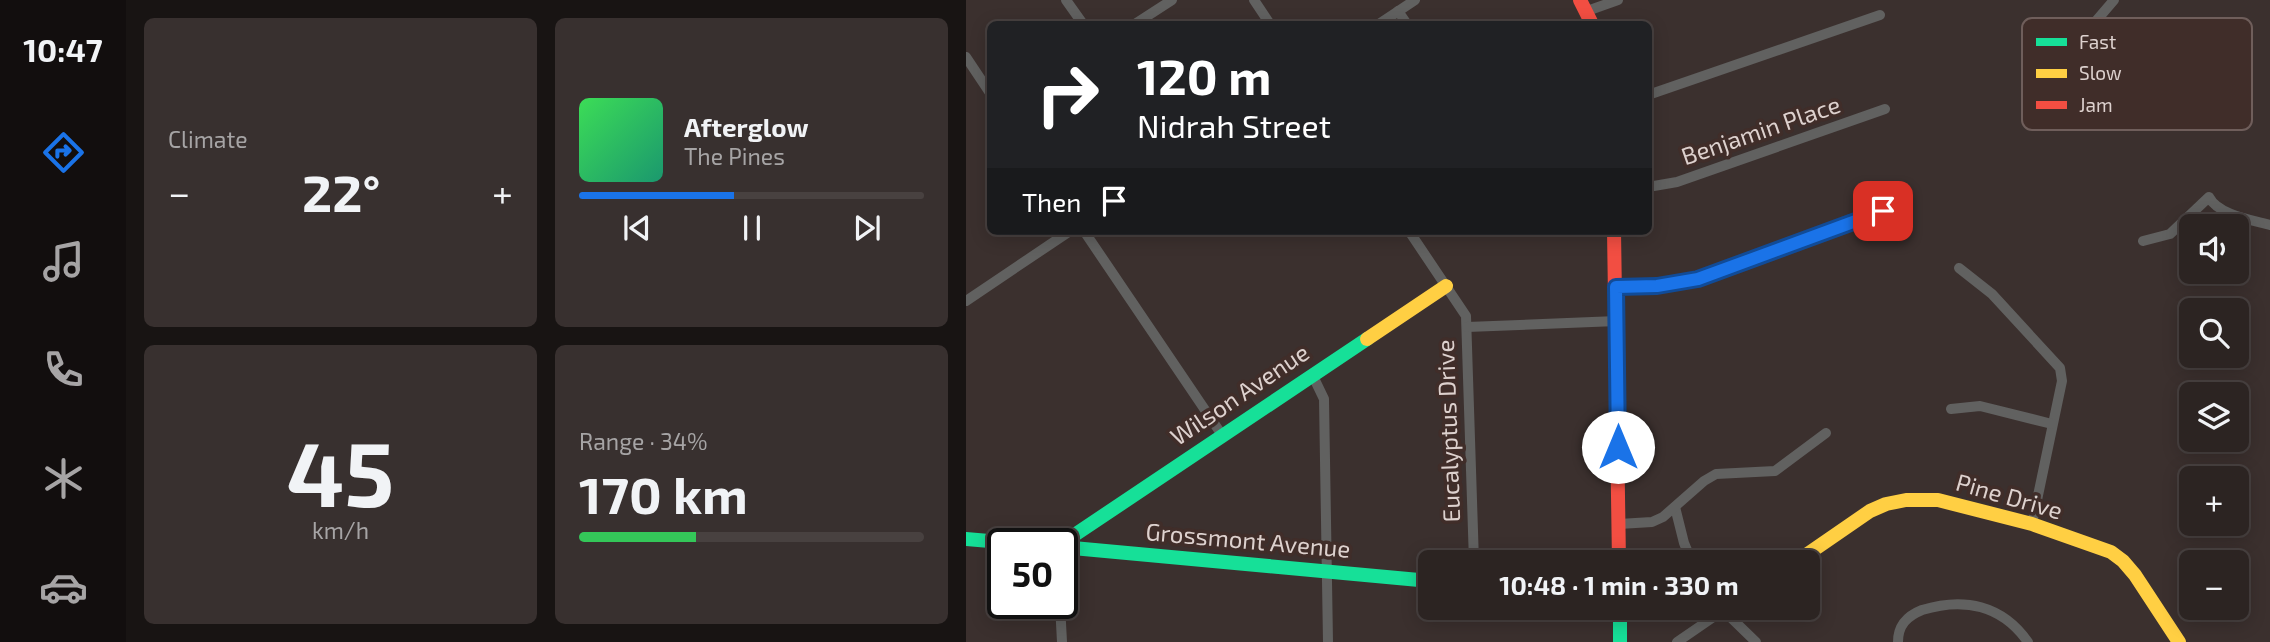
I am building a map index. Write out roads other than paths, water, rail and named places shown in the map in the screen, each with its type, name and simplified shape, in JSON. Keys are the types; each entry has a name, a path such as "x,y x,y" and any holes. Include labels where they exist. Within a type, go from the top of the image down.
{"street":[{"path":"1066,0 1081,21"},
{"path":"1140,21 1172,0"},
{"path":"1254,0 1268,21"},
{"path":"1384,21 1416,0"},
{"path":"1586,12 1618,0"},
{"path":"2098,18 2113,0"},
{"path":"1398,12 1405,21"},
{"path":"1652,94 1880,15"},
{"path":"966,57 987,88"},
{"name":"Benjamin Place","path":"1652,186 1677,182 1885,109"},
{"path":"2143,241 2170,234 2209,197 2222,209 2270,225"},
{"path":"1616,287 1657,286 1698,279 1883,211"},
{"path":"966,301 1064,235"},
{"path":"1087,235 1222,435"},
{"name":"Eucalyptus Drive","path":"1412,235 1466,316 1474,550"},
{"path":"1614,235 1619,550"},
{"path":"1959,268 1992,295 2060,368 2062,380 2032,524"},
{"name":"Wilson Avenue","path":"1078,535 1312,374 1446,286"},
{"path":"1467,327 1617,321"},
{"path":"1312,374 1324,399 1328,642"},
{"path":"1951,410 1970,405 1980,406 2052,424"},
{"path":"1619,524 1652,522 1663,517 1704,481 1716,474 1775,471 1826,433"},
{"name":"Pine Drive","path":"1813,550 1870,511 1886,504 1906,500 1937,500 2032,524 2101,547 2123,561 2179,642"},
{"path":"1675,507 1687,550"},
{"path":"967,538 987,540"},
{"name":"Grossmont Avenue","path":"1078,548 1418,580"},
{"path":"1898,642 1900,629 1908,617 1916,612 1951,603 1974,605 1992,612 2015,627 2028,642"},
{"path":"1061,619 1062,642"},
{"path":"1620,620 1620,642"},
{"path":"1677,642 1710,620"},
{"path":"1736,620 1755,642"}]}
